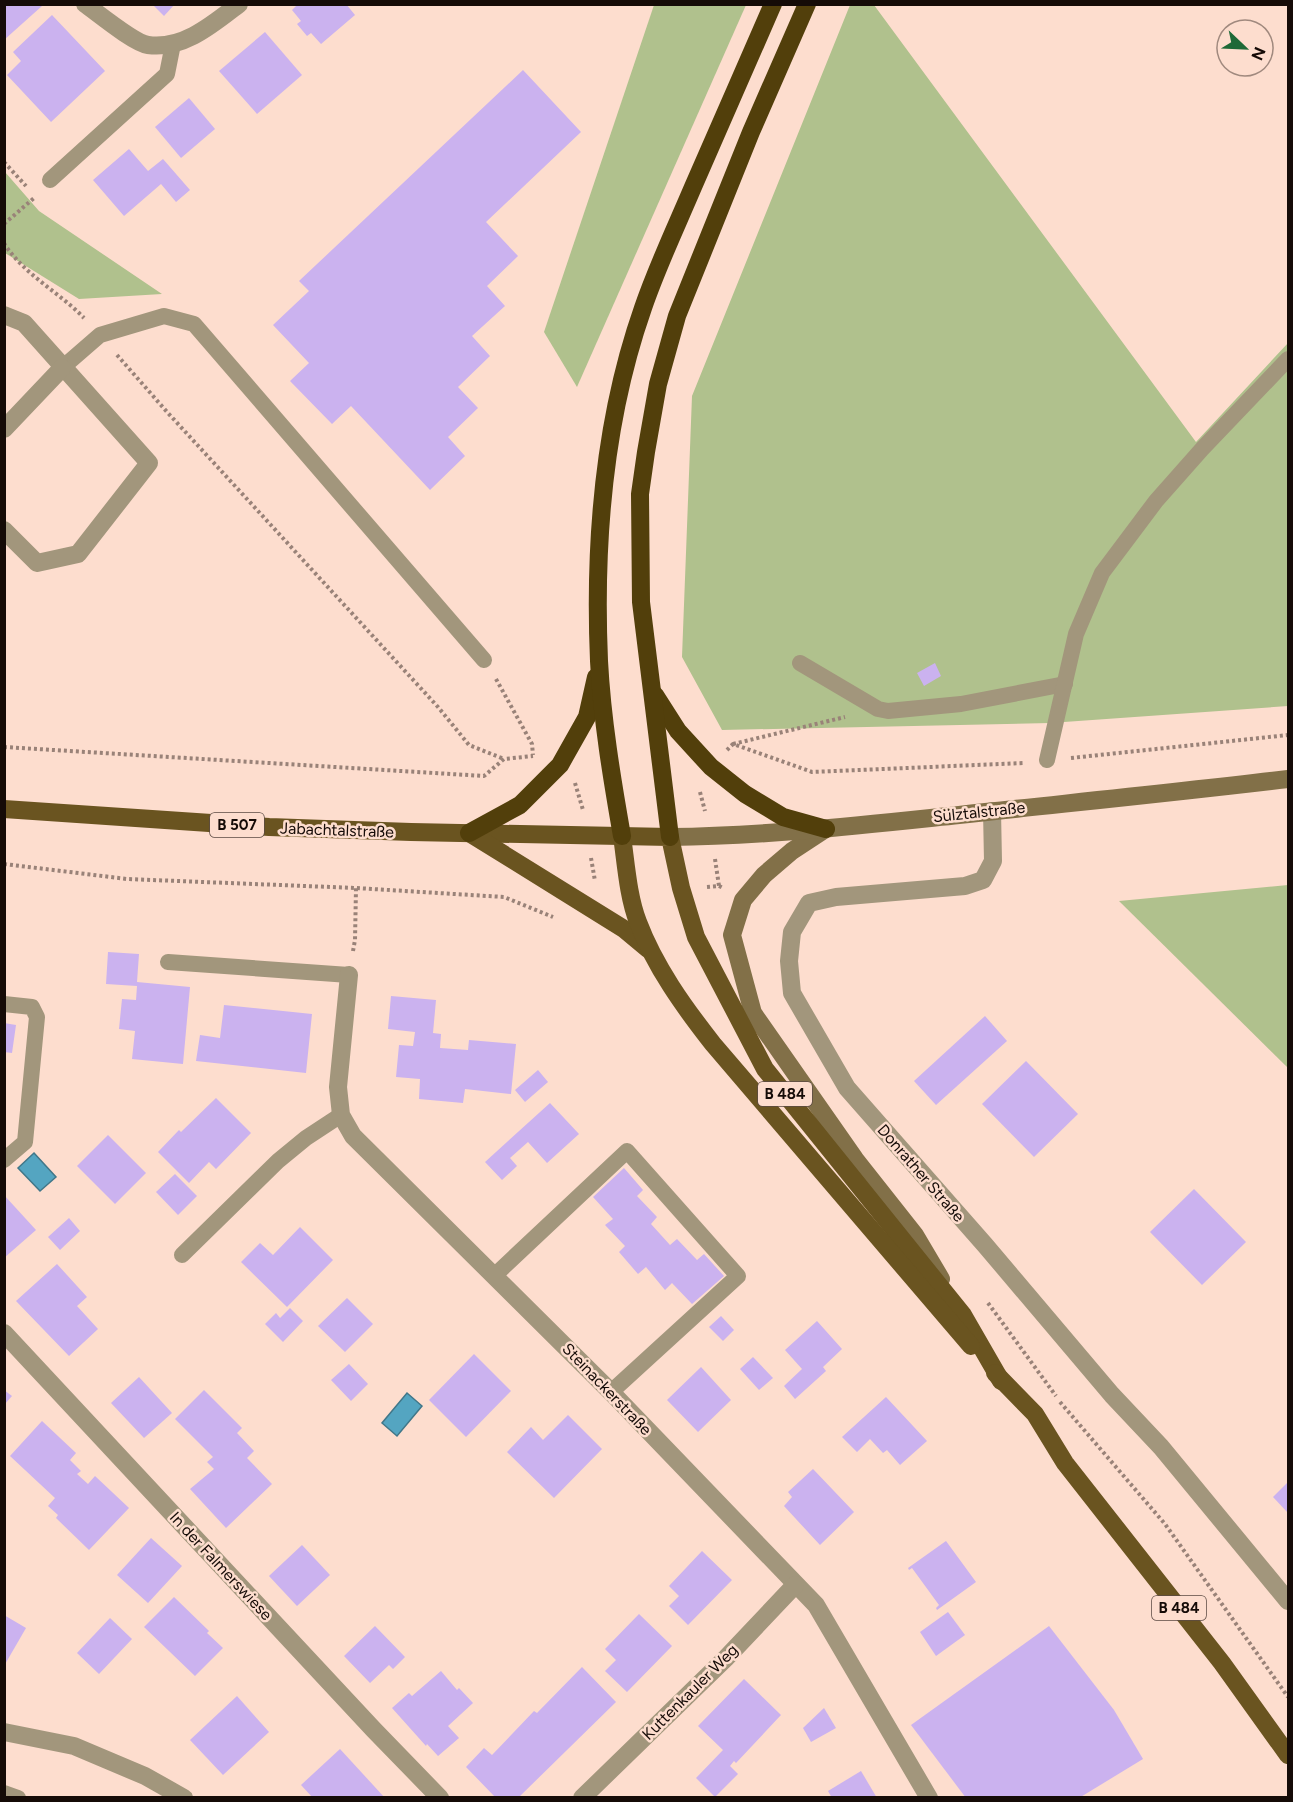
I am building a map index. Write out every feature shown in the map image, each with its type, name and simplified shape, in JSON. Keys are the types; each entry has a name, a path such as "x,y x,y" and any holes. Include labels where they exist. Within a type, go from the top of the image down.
{"highway":[{"path":"622,836 612,778 599,663 598,604 602,522 610,448 623,378 643,309 669,242 773,4"},
{"path":"670,837 641,602 640,504 646,452 658,384 677,316 700,255 807,4"},
{"path":"469,833 520,805 560,765 587,717 599,663"},
{"path":"652,691 678,731 711,767 745,794 783,817 826,829"}],"main road":[{"name":"Sülztalstraße","path":"670,837 711,837 826,829 1288,779"},
{"name":"Jabachtalstraße","path":"4,809 269,827 670,837"},
{"path":"826,829 792,851 764,875 743,900 732,935 753,1013 855,1159 915,1235 963,1315"},
{"path":"469,833 624,929 652,952"},
{"name":"B 484","path":"622,836 638,922 678,999 713,1044 1001,1381 1035,1414 1065,1463 1222,1663 1288,1755"},
{"name":"B 484","path":"670,837 681,888 696,937 765,1069 963,1315 1001,1381"}],"street":[{"path":"86,4 146,45 173,44 195,35 239,4"},
{"path":"4,315 24,323 149,463 78,554 37,563 4,530"},
{"path":"4,429 62,368"},
{"name":"Donrather Straße","path":"992,811 993,861 983,880 965,886 836,897 809,903 792,932 789,962 792,993 847,1088 985,1245 1112,1395 1161,1447 1288,1601"},
{"name":"Steinackerstraße","path":"349,975 338,1087 341,1115 353,1136 611,1392 816,1605 929,1797"},
{"name":"In der Falmerswiese","path":"4,1333 374,1730 440,1797"},
{"name":"Kuttenkauler Weg","path":"582,1797 726,1658 795,1585"},
{"path":"4,1731 74,1746 145,1776 184,1797"}],"lane":[{"path":"51,180 167,74 173,44"},
{"path":"62,368 100,335 164,316 194,324 484,660"},
{"path":"1047,760 1076,634 1102,573 1156,501 1288,359"},
{"path":"800,663 878,709 888,711 961,704 1065,684"},
{"path":"168,962 349,975"},
{"path":"4,1004 32,1007 37,1017 25,1142 4,1160"},
{"path":"182,1255 278,1161 306,1138 341,1115"},
{"path":"495,1275 627,1151 738,1276 611,1392"},
{"path":"4,1793 18,1797"}],"path":[{"path":"4,162 35,196"},
{"path":"4,224 51,180"},
{"path":"4,243 13,258 71,304 100,335 168,413 438,707 469,745 504,759 542,755 560,765 578,785"},
{"path":"484,660 532,744 533,756"},
{"path":"711,837 697,780 733,744 878,709"},
{"path":"733,744 812,772 1001,764 1288,735"},
{"path":"4,747 484,776 504,759"},
{"path":"4,864 128,879 356,888 504,897 562,921"},
{"path":"349,975 355,940 356,888"},
{"path":"987,1302 1062,1404 1165,1524 1288,1696"}],"green space":[{"path":"654,5 746,5 577,387 544,332"},
{"path":"850,5 874,5 1196,442 1288,343 1288,706 1050,723 722,730 682,657 692,396"},
{"path":"5,172 39,211 162,294 79,299 5,253"},
{"path":"1288,885 1288,1068 1119,901"}],"water":[{"path":"34,1153 56,1177 40,1191 18,1168"},
{"path":"407,1393 422,1406 397,1436 382,1423"}],"building":[{"path":"4,4 41,4 42,6 4,40"},
{"path":"152,4 175,4 164,16"},
{"path":"298,4 346,4 355,15 321,44 311,33 307,36 297,24 301,21 292,10"},
{"path":"52,15 105,71 51,122 7,75 21,61 13,52"},
{"path":"265,32 302,75 257,114 219,71"},
{"path":"523,70 581,132 486,222 518,256 487,286 505,306 472,336 490,356 458,387 478,408 448,437 465,456 430,490 351,406 332,424 290,381 309,363 273,325 309,291 299,281"},
{"path":"189,98 215,129 181,158 155,127"},
{"path":"129,149 148,171 163,159 190,190 176,202 161,184 124,216 93,180"},
{"path":"935,663 941,676 924,686 917,673"},
{"path":"108,952 139,954 137,982 190,987 183,1064 132,1059 135,1031 119,1029 122,999 136,1000 137,986 106,984"},
{"path":"391,996 436,1000 433,1033 441,1034 440,1048 468,1050 469,1040 516,1044 511,1094 465,1089 463,1103 419,1099 420,1079 396,1077 399,1045 413,1046 415,1032 388,1029"},
{"path":"224,1005 312,1014 306,1073 196,1061 200,1035 220,1038"},
{"path":"985,1016 1007,1041 936,1105 914,1081"},
{"path":"4,1023 16,1025 12,1053 4,1052"},
{"path":"1026,1061 1078,1114 1034,1157 982,1104"},
{"path":"538,1070 548,1082 525,1102 515,1090"},
{"path":"216,1098 251,1133 216,1169 209,1162 189,1183 158,1152"},
{"path":"550,1103 579,1134 547,1163 528,1142 510,1158 517,1166 502,1180 485,1162"},
{"path":"108,1135 146,1173 115,1204 77,1166"},
{"path":"624,1168 643,1190 637,1196 657,1217 651,1224 670,1245 677,1239 697,1260 704,1254 724,1276 692,1304 672,1283 665,1290 646,1267 638,1274 619,1252 625,1246 605,1225 613,1219 593,1197"},
{"path":"175,1174 197,1196 178,1215 156,1192"},
{"path":"1194,1189 1246,1242 1202,1285 1150,1232"},
{"path":"4,1195 36,1230 4,1258"},
{"path":"69,1218 80,1231 60,1250 48,1237"},
{"path":"300,1227 333,1260 287,1307 241,1262 260,1243 273,1255"},
{"path":"57,1264 87,1297 77,1306 98,1329 69,1356 16,1301"},
{"path":"347,1298 373,1324 345,1352 318,1326"},
{"path":"290,1308 303,1321 283,1342 265,1324 276,1313 280,1318"},
{"path":"721,1316 734,1330 723,1341 709,1327"},
{"path":"817,1321 842,1349 823,1367 826,1371 795,1399 784,1386 802,1369 785,1350"},
{"path":"474,1354 511,1391 466,1437 429,1400"},
{"path":"753,1357 773,1378 759,1390 740,1369"},
{"path":"349,1364 368,1384 351,1401 331,1380"},
{"path":"701,1367 731,1400 698,1432 667,1400"},
{"path":"139,1377 172,1413 144,1438 111,1403"},
{"path":"4,1390 12,1396 4,1405"},
{"path":"204,1390 242,1428 237,1433 254,1451 247,1458 272,1484 226,1528 190,1489 214,1469 207,1462 213,1457 175,1419"},
{"path":"886,1397 927,1441 900,1465 887,1450 883,1453 870,1439 857,1452 842,1437"},
{"path":"568,1415 602,1449 554,1498 507,1452 531,1427 543,1440"},
{"path":"42,1421 76,1453 70,1460 81,1471 77,1474 88,1484 95,1476 129,1508 89,1550 56,1518 58,1515 48,1506 55,1498 10,1456"},
{"path":"813,1469 854,1512 820,1545 784,1506 792,1497 788,1492"},
{"path":"1288,1482 1288,1513 1273,1497"},
{"path":"151,1538 182,1566 148,1603 117,1575"},
{"path":"946,1541 976,1582 937,1610 939,1605 912,1568 909,1570 908,1568"},
{"path":"302,1545 330,1575 297,1606 269,1576"},
{"path":"702,1551 732,1580 688,1625 669,1606 679,1596 669,1586"},
{"path":"174,1597 223,1648 195,1676 144,1627"},
{"path":"948,1612 965,1635 936,1656 920,1632"},
{"path":"639,1614 672,1646 627,1692 605,1671 616,1660 605,1649"},
{"path":"4,1615 26,1628 4,1666"},
{"path":"110,1618 132,1639 99,1674 77,1653"},
{"path":"375,1626 405,1657 393,1669 389,1665 370,1683 344,1656"},
{"path":"1049,1626 1114,1710 1143,1759 1079,1798 966,1798 911,1725"},
{"path":"582,1667 616,1702 518,1798 496,1798 466,1767 484,1748 492,1755 534,1711 537,1713"},
{"path":"441,1671 457,1690 459,1688 473,1703 448,1726 459,1738 438,1756 392,1708 409,1693 412,1696"},
{"path":"744,1679 781,1715 736,1763 734,1761 730,1766 738,1774 715,1797 696,1778 723,1750 698,1726"},
{"path":"237,1696 269,1732 223,1775 190,1740"},
{"path":"824,1708 836,1728 811,1742 803,1728"},
{"path":"340,1749 385,1798 313,1798 301,1785"},
{"path":"861,1771 877,1798 832,1798 828,1791"}]}
